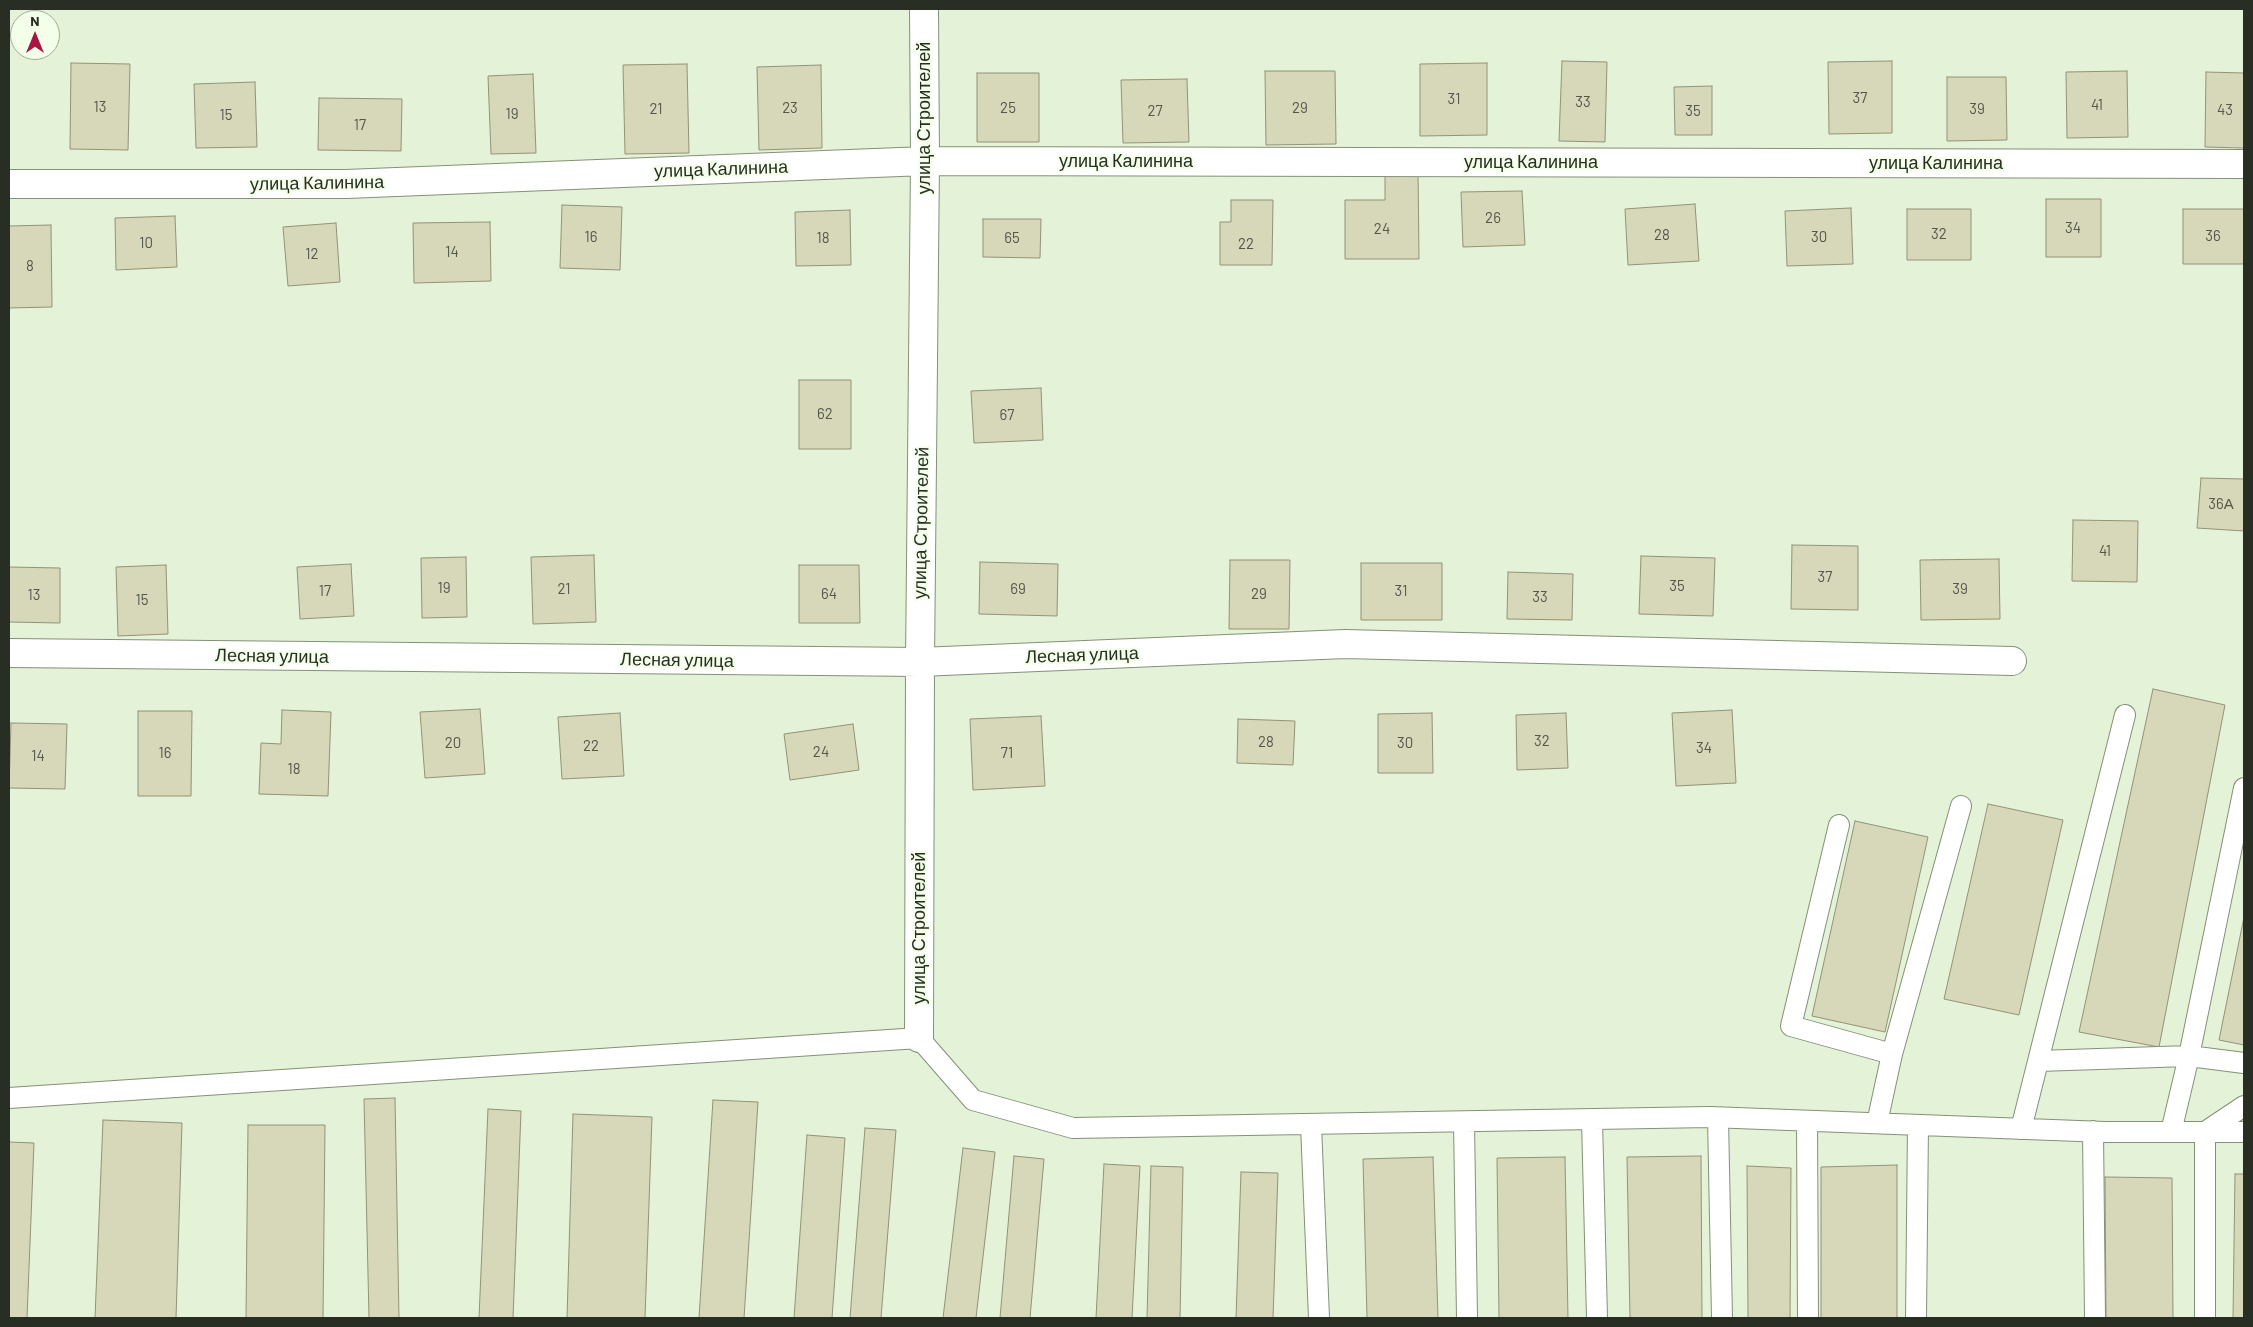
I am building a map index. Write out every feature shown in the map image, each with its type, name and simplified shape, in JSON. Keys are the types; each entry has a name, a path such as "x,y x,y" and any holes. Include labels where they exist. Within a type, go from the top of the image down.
{"street":[{"name":"улица Строителей","path":"919,1038 920,662 925,161 924,9"},
{"name":"улица Калинина","path":"9,184 346,184 925,161 2244,164"},
{"name":"Лесная улица","path":"9,653 920,662 1345,644 2012,661"}],"lane":[{"path":"2021,1129 2125,715"},
{"path":"2171,1132 2189,1056 2244,788"},
{"path":"1876,1123 1892,1054 1961,806"},
{"path":"1839,825 1791,1026 1892,1054"},
{"path":"9,1098 919,1038 972,1100 1073,1128 1718,1118 2093,1131 2244,1132"},
{"path":"2038,1061 2189,1056 2244,1063"},
{"path":"2204,1132 2244,1106"},
{"path":"1718,1118 1722,1318"},
{"path":"1592,1120 1597,1318"},
{"path":"1807,1121 1808,1318"},
{"path":"1464,1122 1467,1318"},
{"path":"1311,1125 1319,1318"},
{"path":"1916,1318 1918,1125"},
{"path":"2093,1131 2095,1318"},
{"path":"2204,1132 2205,1318"}],"building":[{"path":"1562,61 1607,62 1605,142 1559,141"},
{"path":"1892,61 1892,133 1829,134 1828,62"},
{"path":"71,63 130,64 128,150 70,149"},
{"path":"1487,63 1487,135 1420,136 1420,64"},
{"path":"687,64 689,153 625,154 623,65"},
{"path":"821,65 822,148 759,150 757,67"},
{"path":"1265,71 1335,71 1336,144 1266,145"},
{"path":"2127,71 2128,137 2067,138 2066,72"},
{"path":"2206,72 2244,73 2244,148 2205,147"},
{"path":"977,73 1039,73 1039,142 977,142"},
{"path":"533,74 536,153 491,154 488,76"},
{"path":"1947,77 2006,77 2007,140 1947,141"},
{"path":"1187,79 1189,142 1123,143 1121,80"},
{"path":"255,82 257,147 196,148 194,84"},
{"path":"1712,86 1712,135 1675,135 1674,87"},
{"path":"319,98 402,99 401,151 318,150"},
{"path":"1385,171 1418,171 1419,259 1345,259 1345,200 1385,200"},
{"path":"1522,191 1525,245 1463,247 1461,192"},
{"path":"2046,199 2101,199 2101,257 2046,257"},
{"path":"1231,200 1273,200 1272,265 1220,265 1220,222 1231,222"},
{"path":"1695,204 1699,261 1628,265 1625,209"},
{"path":"562,205 622,207 620,270 560,268"},
{"path":"1851,208 1853,264 1787,266 1785,211"},
{"path":"1907,209 1971,209 1971,260 1907,260"},
{"path":"2183,209 2244,209 2244,264 2183,264"},
{"path":"850,210 851,265 796,266 795,212"},
{"path":"175,216 177,267 116,270 115,218"},
{"path":"983,219 1041,219 1040,258 983,257"},
{"path":"490,222 491,281 414,283 413,223"},
{"path":"336,223 340,282 288,286 283,227"},
{"path":"51,225 52,307 9,308 9,226"},
{"path":"799,380 851,380 851,449 799,449"},
{"path":"1041,388 1043,440 974,443 971,391"},
{"path":"2201,478 2244,479 2244,531 2197,528"},
{"path":"2073,520 2138,521 2137,582 2072,581"},
{"path":"1792,545 1858,546 1858,610 1791,609"},
{"path":"594,555 596,622 533,624 531,557"},
{"path":"1641,556 1715,558 1713,616 1639,614"},
{"path":"466,557 467,617 422,618 421,558"},
{"path":"1999,559 2000,619 1921,620 1920,560"},
{"path":"1230,560 1290,560 1289,629 1229,629"},
{"path":"980,562 1058,564 1057,616 979,614"},
{"path":"1361,563 1442,563 1442,620 1361,620"},
{"path":"351,564 354,616 300,619 297,567"},
{"path":"166,565 168,634 118,636 116,567"},
{"path":"799,565 859,565 860,623 799,623"},
{"path":"9,567 60,568 60,623 9,622"},
{"path":"1508,572 1573,574 1572,620 1507,619"},
{"path":"2153,689 2225,705 2159,1047 2079,1032"},
{"path":"480,709 485,774 425,778 420,712"},
{"path":"282,710 331,712 328,796 259,794 261,743 281,744"},
{"path":"1732,710 1736,783 1676,786 1672,713"},
{"path":"138,711 192,711 191,796 138,796"},
{"path":"620,713 624,776 562,779 558,717"},
{"path":"1432,713 1433,773 1378,773 1378,714"},
{"path":"1566,713 1568,768 1517,770 1516,715"},
{"path":"1041,716 1045,786 973,790 970,719"},
{"path":"1238,719 1295,721 1293,765 1237,763"},
{"path":"11,723 67,724 65,789 9,788"},
{"path":"853,724 859,770 790,780 784,734"},
{"path":"1988,804 2063,820 2019,1015 1944,999"},
{"path":"1855,821 1928,837 1885,1032 1812,1016"},
{"path":"2244,917 2244,1045 2219,1040"},
{"path":"395,1098 399,1318 369,1318 364,1099"},
{"path":"713,1100 758,1102 744,1318 699,1318"},
{"path":"488,1109 521,1111 513,1318 479,1318"},
{"path":"573,1114 652,1117 645,1318 567,1318"},
{"path":"103,1120 182,1123 176,1318 95,1318"},
{"path":"248,1125 325,1125 323,1318 246,1318"},
{"path":"865,1128 896,1130 881,1318 850,1318"},
{"path":"807,1135 845,1138 832,1318 794,1318"},
{"path":"9,1142 34,1143 27,1318 9,1318"},
{"path":"963,1148 995,1152 976,1318 943,1318"},
{"path":"1014,1156 1044,1159 1030,1318 1000,1318"},
{"path":"1701,1156 1702,1318 1630,1318 1627,1157"},
{"path":"1433,1157 1438,1318 1367,1318 1363,1159"},
{"path":"1565,1157 1568,1318 1499,1318 1497,1158"},
{"path":"1104,1164 1140,1166 1132,1318 1096,1318"},
{"path":"1897,1165 1897,1318 1821,1318 1821,1167"},
{"path":"1151,1166 1183,1167 1180,1318 1147,1318"},
{"path":"1747,1166 1791,1168 1790,1318 1748,1318"},
{"path":"1241,1172 1278,1173 1273,1318 1236,1318"},
{"path":"2235,1174 2244,1174 2244,1318 2233,1318"},
{"path":"2105,1177 2172,1178 2173,1318 2106,1318"}]}
